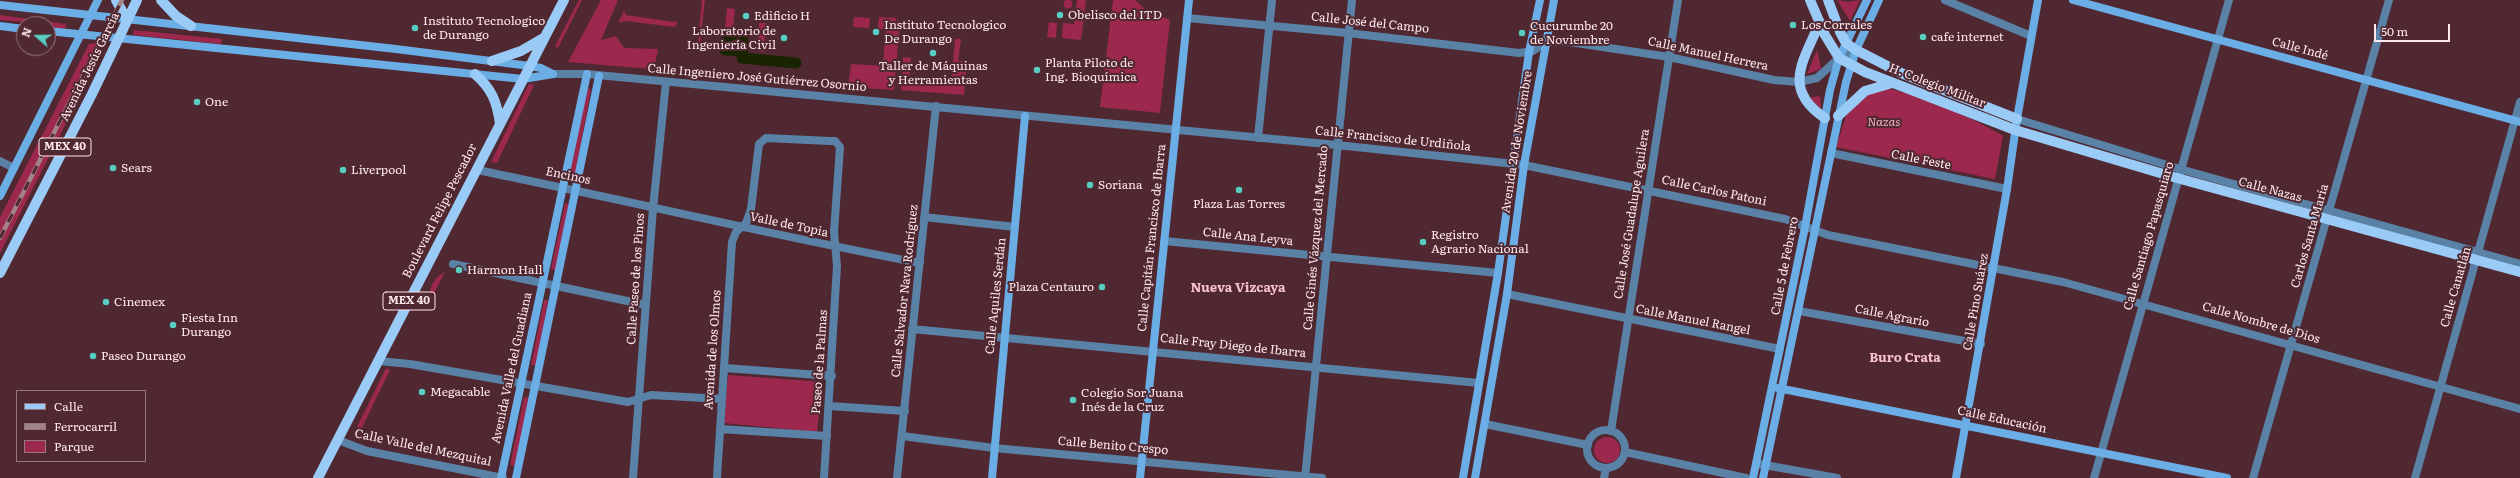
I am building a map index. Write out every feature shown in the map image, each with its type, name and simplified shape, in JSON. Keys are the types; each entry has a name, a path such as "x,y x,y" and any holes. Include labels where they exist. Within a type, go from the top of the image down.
{"main road":[{"path":"116,0 127,20"},
{"name":"Avenida Jesús García","path":"0,273 137,0"},
{"path":"162,0 176,16 191,26"},
{"name":"Boulevard Felipe Pescador","path":"318,478 564,0"},
{"path":"1810,0 1839,58"},
{"path":"1828,0 1846,43"},
{"path":"1820,22 1804,61 1799,82 1801,94 1809,107 1825,118"},
{"path":"492,61 515,54 545,37"},
{"name":"H. Colegio Militar","path":"1846,43 1856,50 1901,73 2016,118"},
{"name":"H. Colegio Militar","path":"1839,58 1850,65 2015,130"},
{"path":"475,74 486,84 494,97 500,124"},
{"path":"1838,116 1865,91 1892,82"},
{"name":"Calle Nazas","path":"2015,130 2477,256 2520,272"}],"street":[{"name":"Avenida Jesús García","path":"0,196 98,0"},
{"name":"Calle Capitán Francisco de Ibarra","path":"1140,478 1189,0"},
{"path":"1258,138 1272,0"},
{"name":"Calle Ginés Vázquez del Mercado","path":"1305,477 1352,0"},
{"name":"Avenida 20 de Noviembre","path":"1464,478 1498,273 1512,164 1529,52 1540,0"},
{"name":"Avenida 20 de Noviembre","path":"1476,478 1507,294 1524,165 1554,0"},
{"name":"Calle José Guadalupe Aguilera","path":"1611,431 1647,189 1678,0"},
{"name":"Calle 5 de Febrero","path":"1753,478 1805,226 1825,118 1839,58 1867,0"},
{"name":"Calle 5 de Febrero","path":"1763,478 1799,310 1830,153 1850,65 1879,0"},
{"path":"1945,0 2031,36"},
{"name":"Calle Pino Suárez","path":"1956,478 1981,344 2007,189 2016,118 2038,0"},
{"name":"Calle Indé","path":"2073,0 2367,79 2517,122"},
{"name":"Calle Santiago Papasquiaro","path":"2094,478 2229,0"},
{"name":"Carlos Santa María","path":"2253,478 2389,0"},
{"name":"Calle Ingeniero José Gutiérrez Osornio","path":"0,5 492,61 541,68 553,74 587,74 1176,130"},
{"name":"Calle José del Campo","path":"1187,18 1529,52"},
{"path":"0,26 16,28"},
{"path":"56,33 118,40 258,51 523,79 553,74"},
{"name":"Calle Manuel Herrera","path":"1546,42 1563,41 1669,56 1774,80 1799,82 1817,78 1839,58 1856,50"},
{"path":"1529,52 1546,42"},
{"name":"Avenida Valle del Guadiana","path":"502,478 587,74"},
{"path":"516,478 600,76"},
{"name":"Calle Paseo de los Pinos","path":"633,478 653,208 666,82"},
{"name":"Calle Canatlán","path":"2415,478 2477,256 2517,122 2520,102"},
{"name":"Calle Salvador Nava Rodríguez","path":"898,478 912,329 936,106"},
{"name":"Calle Aquiles Serdán","path":"992,478 1003,339 1025,116"},
{"path":"2016,118 2179,174"},
{"name":"Calle Francisco de Urdiñola","path":"1176,130 1337,145 1512,164"},
{"name":"Avenida de los Olmos","path":"717,478 732,242 736,232 741,228 751,209 761,140 766,138 834,142 840,151 834,232 835,247"},
{"name":"Calle Feste","path":"1830,153 2007,189"},
{"path":"0,161 14,168"},
{"name":"Calle Carlos Patoni","path":"1512,164 1524,165 1647,189 1785,219 1828,235 1994,266"},
{"name":"Encinos","path":"477,170 563,187 653,208"},
{"name":"Valle de Topia","path":"653,208 741,228 920,262"},
{"path":"924,217 1015,227"},
{"name":"Calle Ana Leyva","path":"1164,241 1498,273"},
{"name":"Paseo de la Palmas","path":"824,478 832,376 837,266 835,247"},
{"path":"2477,256 2520,264"},
{"path":"453,264 646,305"},
{"name":"Calle Nombre de Dios","path":"1994,266 2143,302 2520,409"},
{"name":"Calle Manuel Rangel","path":"1507,294 1780,349"},
{"name":"Calle Agrario","path":"1799,310 1981,344"},
{"name":"Calle Fray Diego de Ibarra","path":"912,329 1003,339 1153,350 1479,383"},
{"path":"379,361 628,402 651,395 722,399"},
{"path":"724,368 832,376"},
{"name":"Calle Educación","path":"1772,387 1966,424 2227,478"},
{"path":"830,406 905,411"},
{"path":"1485,424 1588,445"},
{"path":"720,430 827,436"},
{"path":"1611,431 1624,441 1625,452 1619,464 1606,468 1591,461 1588,445 1594,435 1599,432 1611,431"},
{"name":"Calle Benito Crespo","path":"902,436 994,448 1322,478"},
{"name":"Calle Valle del Mezquital","path":"338,440 367,451 502,478"},
{"path":"1625,452 1746,478"},
{"path":"1756,463 1837,478"},
{"path":"1604,478 1606,468"}],"green space":[{"path":"1068,-1 1073,4 1068,9 1063,4"},
{"path":"579,0 582,0 558,48 555,46"},
{"path":"601,0 618,0 601,40 616,36 624,48 658,49 655,64 651,69 568,62"},
{"path":"702,0 705,0 700,43 698,43"},
{"path":"1077,0 1086,0 1081,40 1062,38 1063,23 1074,24"},
{"path":"1113,0 1135,0 1146,10 1170,20 1160,113 1100,107"},
{"path":"1837,0 1848,2 1860,0 1850,21"},
{"path":"727,8 735,9 733,28 725,27"},
{"path":"624,11 626,15 674,22 677,21 677,24 675,27 625,21 618,23"},
{"path":"0,15 16,17 16,21 0,20"},
{"path":"854,17 870,18 869,28 853,27"},
{"path":"879,17 896,18 896,21 900,21 894,90 848,87 851,64 883,66 886,29 878,29"},
{"path":"1049,22 1057,23 1056,38 1047,37"},
{"path":"56,23 66,24 65,29 56,28"},
{"path":"759,23 766,23 764,52 757,51"},
{"path":"134,30 222,39 221,44 133,35"},
{"path":"955,39 961,39 958,61 967,61 964,95 901,90 903,57 911,58 909,80 951,84"},
{"path":"95,43 102,53 0,253 0,217 89,44"},
{"path":"1817,50 1821,69 1807,74"},
{"path":"529,84 534,85 497,163 491,162"},
{"path":"586,88 591,89 575,175 570,174"},
{"name":"Nazas","path":"1884,88 1896,90 1945,108 1979,123 2003,136 1995,179 1836,147 1848,110 1860,96"},
{"path":"1820,96 1821,109 1809,98"},
{"path":"565,203 569,204 555,270 551,269"},
{"path":"445,272 430,301 430,292 435,280"},
{"path":"544,300 548,300 537,366 531,365"},
{"path":"386,368 390,370 359,434 355,431"},
{"path":"728,375 823,382 817,432 724,423"},
{"path":"524,397 530,398 515,466 510,465"},
{"path":"1607,437 1616,441 1620,450 1616,459 1607,463 1598,459 1594,450 1598,441"}],"waterway":[{"path":"731,33 742,35 743,51 725,50 726,40 731,33"},
{"path":"743,51 742,58 796,63"}],"railway":[{"path":"0,238 122,0"}],"place":[{"name":"Obelisco del ITD","path":"1060,15"},
{"name":"Edificio H","path":"746,16"},
{"name":"Los Corrales","path":"1793,25"},
{"name":"Instituto Tecnologico de Durango","path":"415,28"},
{"name":"Instituto Tecnologico De Durango","path":"876,32"},
{"name":"Cucurumbe 20 de Noviembre","path":"1522,33"},
{"name":"cafe internet","path":"1923,37"},
{"name":"Laboratorio de Ingeniería Civil","path":"784,38"},
{"name":"Taller de Máquinas y Herramientas","path":"933,53"},
{"name":"Planta Piloto de Ing. Bioquímica","path":"1037,70"},
{"name":"One","path":"197,102"},
{"name":"Sears","path":"113,168"},
{"name":"Liverpool","path":"343,170"},
{"name":"Soriana","path":"1090,185"},
{"name":"Plaza Las Torres","path":"1239,190"},
{"name":"Registro Agrario Nacional","path":"1423,242"},
{"name":"Harmon Hall","path":"459,270"},
{"name":"Plaza Centauro","path":"1102,287"},
{"name":"Cinemex","path":"106,302"},
{"name":"Fiesta Inn Durango","path":"173,325"},
{"name":"Paseo Durango","path":"93,356"},
{"name":"Megacable","path":"422,392"},
{"name":"Colegio Sor Juana Inés de la Cruz","path":"1073,400"}],"district":[{"name":"Nueva Vizcaya","path":"1238,288"},
{"name":"Buro Crata","path":"1905,358"}]}
